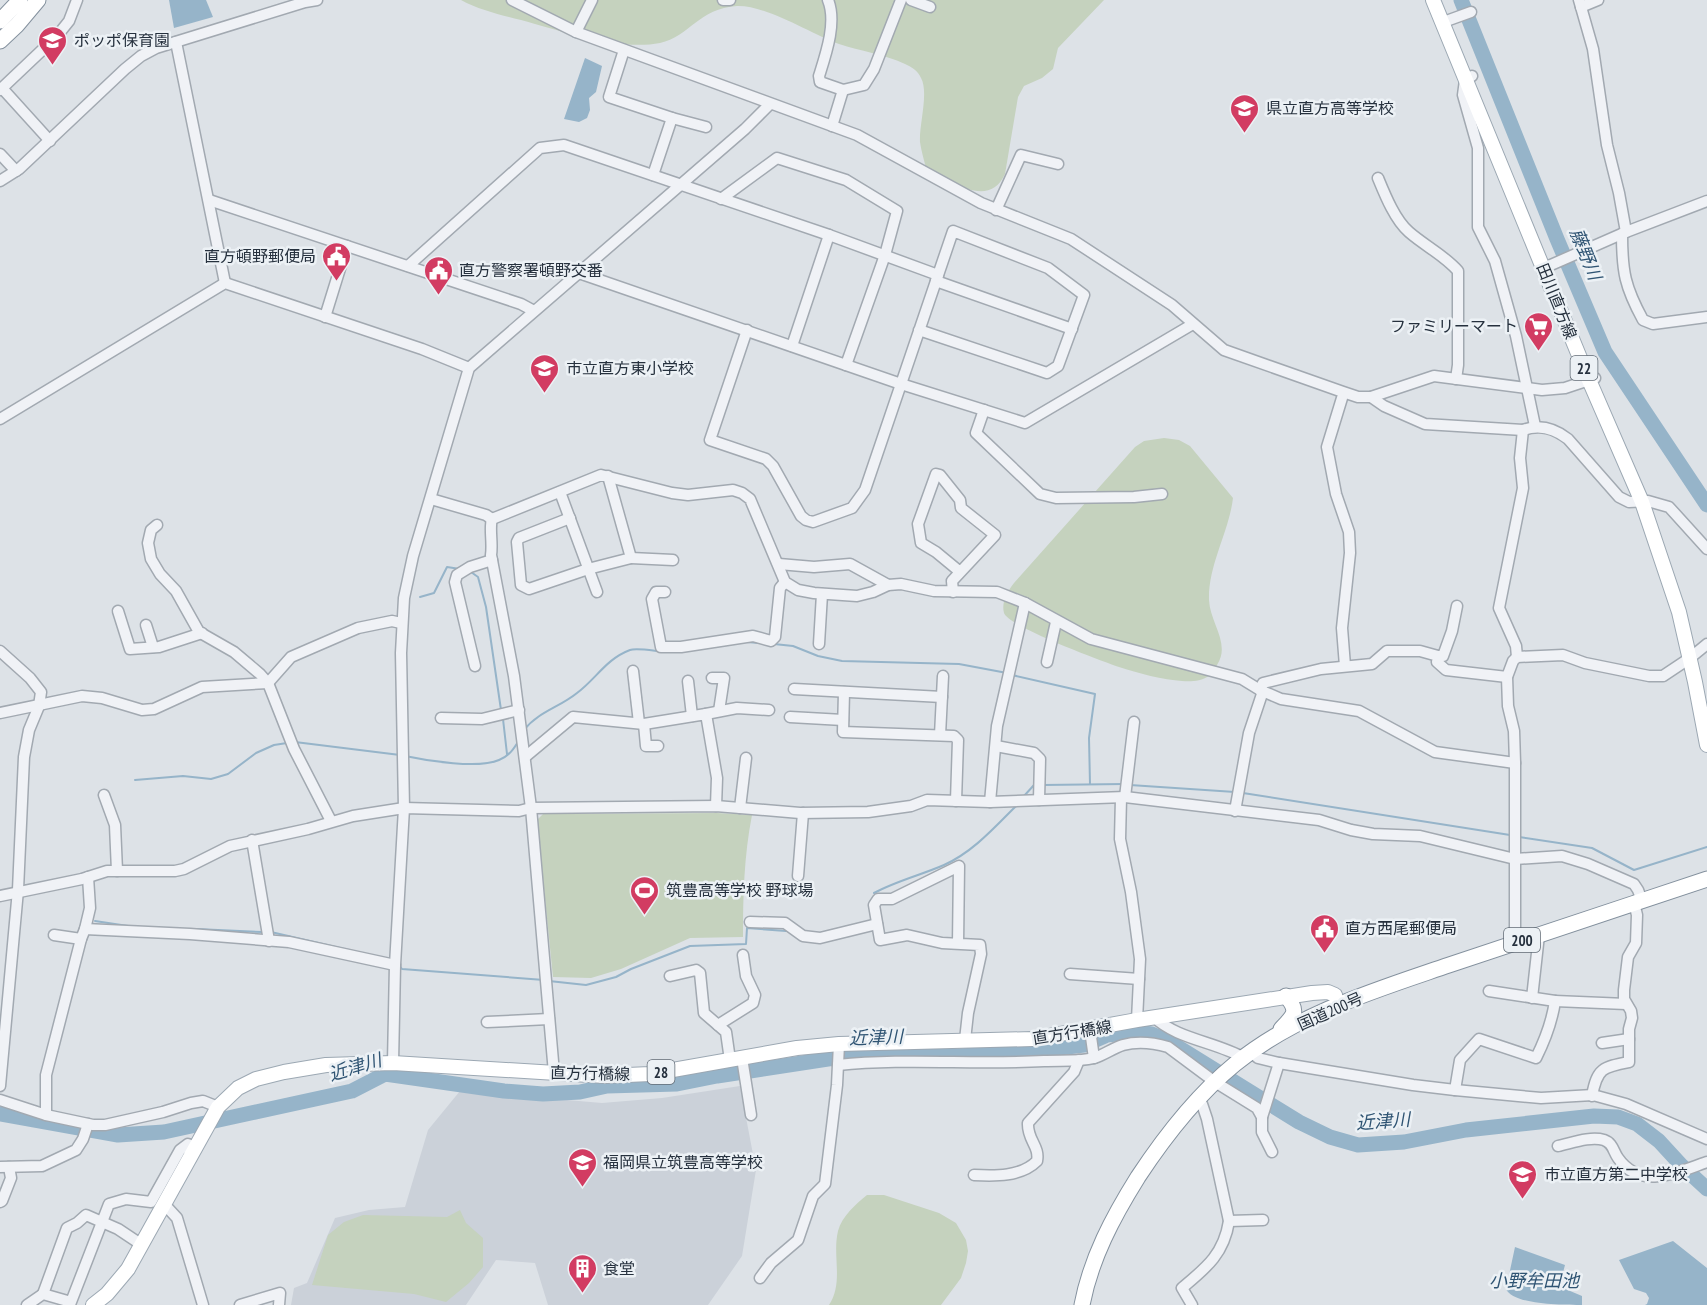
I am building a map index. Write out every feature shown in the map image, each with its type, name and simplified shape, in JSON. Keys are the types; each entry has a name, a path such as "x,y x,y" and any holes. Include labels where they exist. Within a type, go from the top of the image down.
{"highway":[{"path":"0,40 12,12 39,0"},
{"path":"12,12 46,0"},
{"name":"国道200号","path":"1082,1305 1105,1234 1123,1201 1155,1152 1180,1120 1215,1082 1273,1038 1338,1005 1515,942 1707,879"},
{"path":"1273,1038 1292,1018 1293,1004 1286,996"}],"main road":[{"name":"田川直方線","path":"1433,0 1469,78 1645,502 1679,612 1698,651 1707,705"},
{"name":"田川直方線","path":"1441,0 1469,78"},
{"name":"田川直方線","path":"1698,651 1707,745"},
{"name":"直方行橋線","path":"93,1305 128,1269 218,1107 238,1088 256,1079 284,1072 326,1065 393,1063 604,1076 650,1074 797,1048 839,1044 1032,1039 1090,1033 1137,1020 1286,996 1328,992 1335,995 1338,1005"}],"street":[{"path":"50,141 1,89 57,36 69,21 77,0"},
{"path":"0,181 16,171 50,141 125,69 156,48 317,0"},
{"path":"512,0 576,32 769,105 856,135 996,210 1071,239 1172,305 1224,350 1343,392 1371,398 1425,424 1523,430 1535,426 1558,431 1568,439 1619,497 1629,502 1645,502 1669,507 1707,549"},
{"path":"576,32 592,0"},
{"path":"723,0 730,0"},
{"path":"828,0 831,7 831,22 819,76 820,82 843,90 864,85 874,69 901,0"},
{"path":"911,0 930,7"},
{"path":"1598,0 1580,3 1593,49 1607,146 1619,193 1624,233 1622,269 1624,281 1643,320 1653,324 1707,317"},
{"path":"1449,19 1471,12"},
{"path":"176,42 225,283"},
{"path":"624,50 609,97 706,127"},
{"path":"1469,78 1462,95 1479,148 1479,227 1494,261 1516,336 1535,426"},
{"path":"832,126 843,90"},
{"path":"393,1063 395,965 404,808 401,623 413,556 470,368 681,186 769,105"},
{"path":"653,175 672,118"},
{"path":"408,266 540,148 564,146 885,255 937,278 1072,329"},
{"path":"0,154 16,171"},
{"path":"996,210 1021,155 1059,164"},
{"path":"721,199 777,158 846,180 897,211 885,255 846,365"},
{"path":"1378,178 1386,198 1407,231 1448,260 1458,272 1456,379"},
{"path":"209,200 521,304 534,311"},
{"path":"1548,267 1624,233 1707,201"},
{"path":"747,330 710,440 766,459 773,466 801,516 813,522 852,507 865,490 919,330 953,231 1048,268 1084,295 1058,366 1047,373 919,330"},
{"path":"792,346 829,235"},
{"path":"325,316 347,246"},
{"path":"579,273 901,384 1025,423 1193,324"},
{"path":"0,419 225,283 422,349 470,368"},
{"path":"1371,398 1434,376 1542,390 1565,388 1592,379"},
{"path":"1342,398 1327,447 1336,494 1349,532 1350,553 1342,628 1345,666"},
{"path":"984,410 976,433 1040,494 1056,498 1134,497 1162,494"},
{"path":"1518,657 1516,646 1499,608 1523,488 1520,458 1523,430"},
{"path":"954,592 952,581 959,571 995,535 961,508 960,500 940,475 936,474 918,524 919,539 921,543 959,571"},
{"path":"554,1073 531,808 514,676 492,560 490,524 492,519 601,475 672,493 688,495 733,490 742,493 750,499 755,509 785,582 798,590 857,596 888,585 901,585 934,591 998,592 1025,603 1056,622 1091,639 1242,680 1281,699 1359,711 1435,752 1515,763"},
{"path":"608,476 631,558"},
{"path":"560,492 597,592"},
{"path":"431,499 486,515 492,519"},
{"path":"570,518 519,538 517,542 521,585 529,589 588,569 631,558 673,560"},
{"path":"157,525 151,530 148,543 151,559 160,574 176,591 202,633 234,652 268,683 294,749 332,821"},
{"path":"475,666 455,582 457,575 470,567 492,560"},
{"path":"779,564 814,567 850,564 888,585"},
{"path":"665,592 656,592 652,599 660,647 753,636 771,641 775,637 780,588 785,582"},
{"path":"819,644 822,594"},
{"path":"990,802 997,726 1025,603"},
{"path":"1235,811 1249,733 1263,683 1321,669 1372,664 1387,651 1420,651 1443,656 1452,632 1457,606"},
{"path":"118,611 130,649 153,647 202,633"},
{"path":"0,713 82,696 92,696 142,710 154,709 202,687 268,683 291,657 358,628 393,621 401,623"},
{"path":"1047,662 1056,622"},
{"path":"146,625 153,647"},
{"path":"0,651 30,678 41,692 39,706 29,730 24,757 18,891 4,1002 0,1086"},
{"path":"1515,942 1515,763 1514,731 1508,706 1507,677 1512,661 1518,657 1563,655 1585,663 1649,676 1663,676 1698,651"},
{"path":"1438,656 1437,662 1446,670 1507,677"},
{"path":"633,671 646,746 658,746"},
{"path":"940,735 943,676"},
{"path":"712,678 724,678 719,711"},
{"path":"688,681 692,716"},
{"path":"794,689 942,697"},
{"path":"844,692 843,732 954,736 958,740 956,801"},
{"path":"525,758 573,717 642,723 736,708 769,710"},
{"path":"441,718 482,719 519,710"},
{"path":"705,714 717,778 716,806"},
{"path":"790,717 843,720"},
{"path":"1134,722 1123,798 1120,839 1131,892 1140,959 1137,1020"},
{"path":"996,746 1034,753 1040,759 1039,800"},
{"path":"740,808 746,758"},
{"path":"104,795 115,825 117,871"},
{"path":"0,896 106,871 175,871 184,869 230,846 332,821 404,808 519,811 531,808 716,806 803,813 868,812 911,806 927,800 990,802 1123,798 1276,814 1319,820 1373,834 1420,837 1515,859 1562,856 1588,864 1634,884 1638,890 1636,943 1628,957 1624,990 1626,1004 1631,1011 1632,1018 1629,1062 1608,1066 1601,1070 1594,1081 1592,1096"},
{"path":"798,876 803,813"},
{"path":"252,840 269,941"},
{"path":"958,944 959,866 892,898 878,899 874,905 880,940 907,935 942,943 958,944 980,945 981,954 968,1013 965,1040"},
{"path":"46,1115 46,1075 90,908 88,877"},
{"path":"750,922 785,923 803,936 820,938 877,924"},
{"path":"54,935 190,934 289,942 395,965"},
{"path":"1532,998 1539,935"},
{"path":"718,1025 753,1003 755,995 746,976 743,955"},
{"path":"670,976 696,970 700,973 704,1013 726,1032 738,1058 752,1115"},
{"path":"1070,974 1139,979"},
{"path":"1489,991 1555,1001 1626,1004"},
{"path":"1455,1089 1460,1060 1479,1040 1536,1058 1545,1040 1555,1001"},
{"path":"1154,1017 1161,1024 1231,1050 1244,1058 1258,1058 1403,1083 1455,1089 1541,1098 1592,1096 1626,1104 1707,1139"},
{"path":"487,1022 549,1019"},
{"path":"1090,1033 1094,1056"},
{"path":"1602,1043 1629,1040"},
{"path":"838,1064 873,1061 1011,1063 1079,1060 1123,1045 1150,1043 1168,1047 1263,1114"},
{"path":"760,1278 771,1263 798,1240 813,1196 825,1184 837,1085 839,1044"},
{"path":"974,1175 1011,1174 1025,1170 1037,1161 1038,1154 1027,1133 1028,1123 1074,1072 1079,1060"},
{"path":"1272,1152 1262,1132 1263,1114 1279,1063"},
{"path":"0,1100 46,1115 88,1124 105,1125 203,1101 218,1107"},
{"path":"1192,1305 1182,1288 1215,1260 1229,1221 1207,1119 1202,1104 1197,1101"},
{"path":"0,1203 11,1178 5,1167 42,1166 76,1150 88,1124"},
{"path":"1558,1146 1590,1139 1607,1141 1612,1145 1618,1159 1632,1171 1646,1177 1657,1178 1707,1162"},
{"path":"43,1294 71,1302 109,1204 126,1199 151,1202 180,1150 188,1144 195,1147"},
{"path":"165,1205 177,1218 203,1305"},
{"path":"27,1305 43,1294 67,1228 86,1215 118,1229 142,1245"},
{"path":"1229,1221 1263,1220"},
{"path":"240,1305 280,1293 279,1305"}],"shaded area":[{"name":"福岡県立筑豊高等学校","path":"740,1086 756,1170 742,1256 708,1305 548,1305 535,1263 496,1260 466,1305 291,1305 294,1288 307,1283 335,1218 369,1210 405,1207 428,1130 460,1091 602,1103 662,1098"}],"green space":[{"path":"461,0 1104,0 1058,48 1053,69 1042,78 1024,86 1018,97 1005,174 998,185 989,190 979,191 957,185 926,168 920,142 924,92 920,76 914,70 908,65 889,58 839,44 775,15 749,7 724,8 704,17 670,40 644,45 609,42 572,34 490,12"},
{"path":"1164,438 1179,440 1190,446 1233,498 1215,561 1209,600 1221,641 1221,657 1209,676 1196,681 1150,676 1095,658 1022,626 1010,619 1003,609 1006,597 1014,583 1135,447 1144,441"},
{"name":"筑豊高等学校 野球場","path":"717,813 752,815 744,876 743,937 690,938 621,969 591,978 553,977 537,820 543,814"},
{"path":"867,1195 884,1195 939,1213 956,1223 966,1240 968,1251 966,1263 961,1278 941,1305 829,1305 836,1287 838,1231 846,1215"},
{"path":"460,1210 466,1223 483,1238 483,1267 469,1283 446,1302 414,1294 312,1285 328,1235 344,1222 363,1215 447,1217"}],"water":[{"path":"169,0 206,0 213,17 174,28"},
{"path":"585,58 602,66 596,92 589,98 590,110 587,118 579,122 564,119"},
{"name":"小野牟田池","path":"1673,1241 1707,1268 1707,1305 1645,1305 1649,1298 1646,1293 1634,1289 1619,1260"},
{"name":"小野牟田池","path":"1515,1247 1565,1265 1561,1280 1563,1288 1582,1296 1582,1305 1540,1303 1510,1294 1506,1289"}],"waterway":[{"name":"藤野川","path":"1461,0 1605,352 1707,505"},
{"path":"420,597 434,593 447,567 460,569"},
{"path":"471,572 478,577 486,607 501,710"},
{"path":"747,642 759,643"},
{"path":"774,644 793,646 818,656 842,661 959,664 1007,673"},
{"path":"524,730 542,714 584,688 608,664 622,654 634,649 676,652"},
{"path":"1012,675 1095,694 1089,738 1090,784"},
{"path":"503,719 507,754"},
{"path":"405,756 453,763 490,763 508,754 519,740"},
{"path":"295,742 400,755"},
{"path":"135,780 183,776 211,779 228,774 256,753 274,745 287,743"},
{"path":"1043,785 1124,784"},
{"path":"1024,796 1034,785"},
{"path":"1130,785 1235,792"},
{"path":"1243,793 1510,835"},
{"path":"874,893 955,860 983,838 1017,805"},
{"path":"1519,837 1592,848 1634,870 1707,847"},
{"path":"95,921 128,926"},
{"path":"549,981 586,985 616,977 690,946 746,944 747,928 786,931"},
{"path":"196,929 262,932"},
{"path":"271,932 353,951"},
{"path":"399,965 402,969 544,980"},
{"name":"近津川","path":"0,1114 118,1135 164,1132 352,1091 385,1074 504,1091 543,1094 580,1092 607,1086 677,1084 854,1055 958,1056 1017,1053 1084,1045 1107,1035 1135,1032 1152,1034 1168,1041 1299,1122 1330,1137 1358,1145 1404,1142 1466,1130 1594,1116 1618,1117 1637,1124 1659,1141 1707,1189"}],"place":[{"name":"ポッポ保育園","path":"53,66"},
{"name":"県立直方高等学校","path":"1245,134"},
{"name":"直方頓野郵便局","path":"337,282"},
{"name":"直方警察署頓野交番","path":"438,296"},
{"name":"ファミリーマート","path":"1539,352"},
{"name":"市立直方東小学校","path":"545,394"},
{"name":"筑豊高等学校 野球場","path":"645,916"},
{"name":"直方西尾郵便局","path":"1324,954"},
{"name":"福岡県立筑豊高等学校","path":"582,1188"},
{"name":"市立直方第二中学校","path":"1523,1200"},
{"name":"食堂","path":"582,1294"}]}
